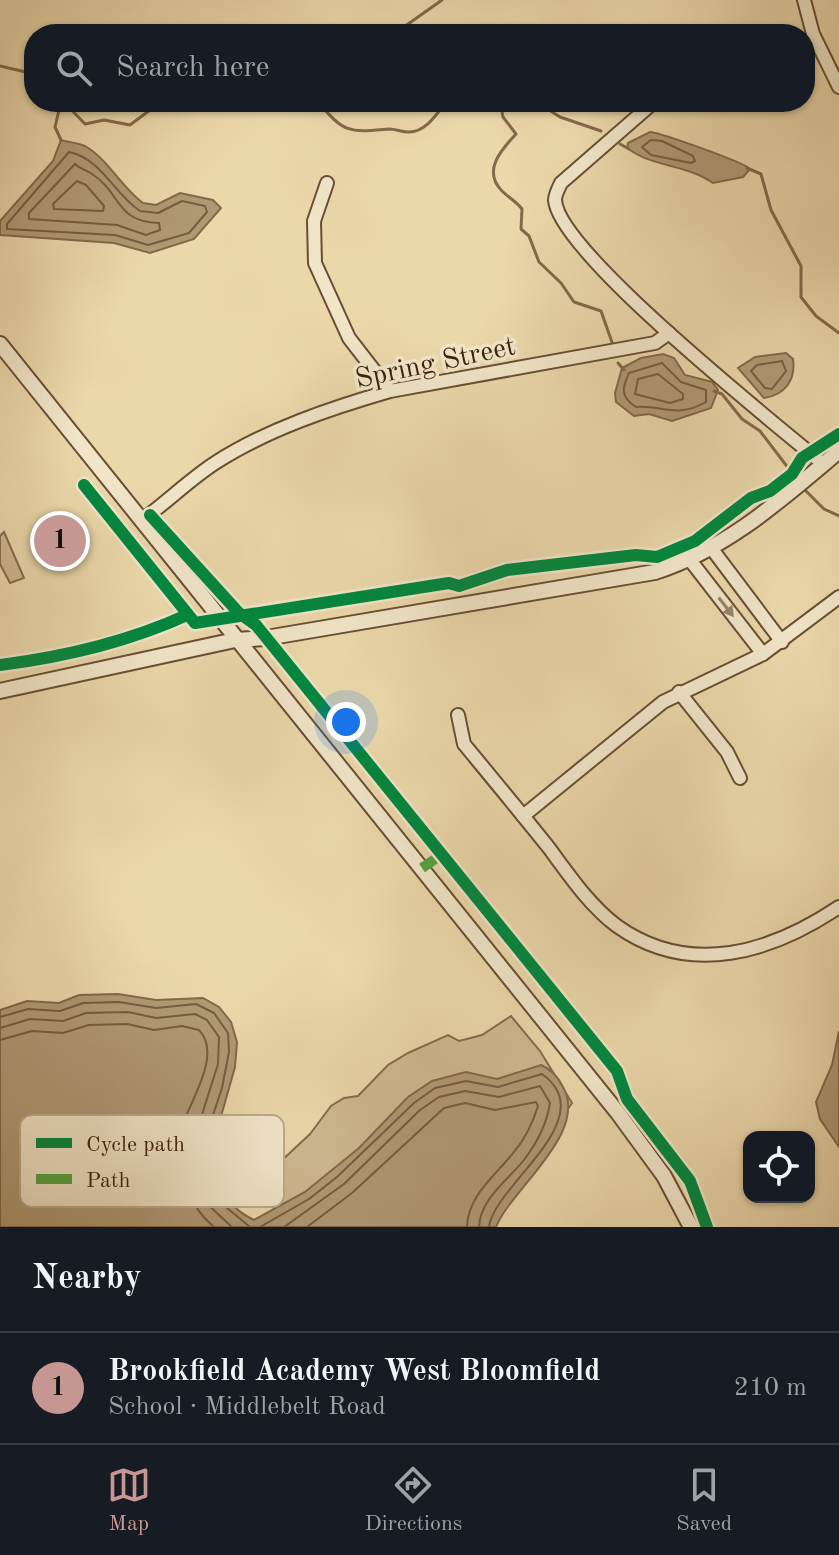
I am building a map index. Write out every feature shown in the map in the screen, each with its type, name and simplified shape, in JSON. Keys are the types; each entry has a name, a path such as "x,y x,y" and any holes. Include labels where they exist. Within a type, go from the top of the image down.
{"street":[{"path":"804,0 807,24"},
{"path":"815,45 839,87"},
{"path":"643,112 561,183 555,199 561,217 608,275 669,333 823,464"},
{"path":"327,183 314,221 315,263 349,338 390,391"},
{"name":"Spring Street","path":"142,520 215,463 290,426 390,391 655,343 669,333"},
{"path":"0,344 618,1113 664,1176 691,1227"},
{"path":"0,691 235,640 266,638 618,579 690,560 712,549 839,451"},
{"path":"712,549 782,642"},
{"path":"690,560 763,654"},
{"path":"523,816 679,692 763,654 839,597"},
{"path":"679,692 727,752 740,778"},
{"path":"458,715 464,744 588,898 616,925 647,944 693,953 730,955 781,940 839,907"}],"shaded area":[{"path":"4,532 24,578 10,583 0,564 0,536"},
{"path":"511,1016 540,1051 572,1103 568,1109 276,1211 273,1207 284,1207 284,1158 310,1134 331,1106 344,1098 358,1096 388,1065 408,1053 448,1035 459,1041 482,1035"}],"water":[{"path":"650,132 703,149 750,169 743,177 713,183 627,148 628,143"},
{"path":"61,140 82,145 93,152 143,203 156,205 180,193 213,200 221,208 194,239 150,253 114,243 0,235 0,221 53,161"},
{"path":"786,353 793,359 793,374 788,385 778,394 764,398 738,368 755,357"},
{"path":"663,354 674,358 685,375 712,382 718,390 711,408 672,421 649,414 634,416 616,402 615,393 622,368 641,358"},
{"path":"118,994 156,1000 203,998 219,1007 231,1022 237,1042 235,1067 221,1115 20,1115 20,1207 235,1207 254,1220 278,1207 284,1207 284,1204 305,1192 359,1148 408,1097 432,1081 466,1072 497,1079 541,1065 554,1074 563,1087 568,1105 566,1123 545,1160 496,1227 0,1227 0,1010 27,1001 59,1003 79,995"},
{"path":"839,1031 839,1147 820,1119 816,1102 832,1065"}],"waterway":[{"path":"408,24 442,0"},
{"path":"0,66 24,72"},
{"path":"59,112 55,127 61,140"},
{"path":"74,112 85,124 104,120 130,125 147,112"},
{"path":"326,112 350,129 408,132 425,126 439,112"},
{"path":"502,112 516,134 496,161 496,183 522,209 521,229 529,236 539,262 561,283 574,302 601,311 613,345"},
{"path":"552,112 601,131"},
{"path":"620,144 629,149"},
{"path":"747,168 761,174 771,210 801,266 801,297 816,316 839,333"},
{"path":"618,363 624,370"},
{"path":"714,391 722,394 742,419 760,431 789,469"},
{"path":"805,490 824,509 839,516"}],"marked path":[{"path":"422,868 441,855"}],"cycle path":[{"path":"84,485 195,623 449,583 459,586 507,570 636,555 657,557 695,541 751,498 770,491 792,474 802,458 839,434"},
{"path":"150,515 239,613 256,625 617,1071 627,1099 690,1181 707,1227"},
{"path":"0,665 96,647 187,615"}],"place":[{"name":"Brookfield Academy West Bloomfield","path":"60,541"}]}
